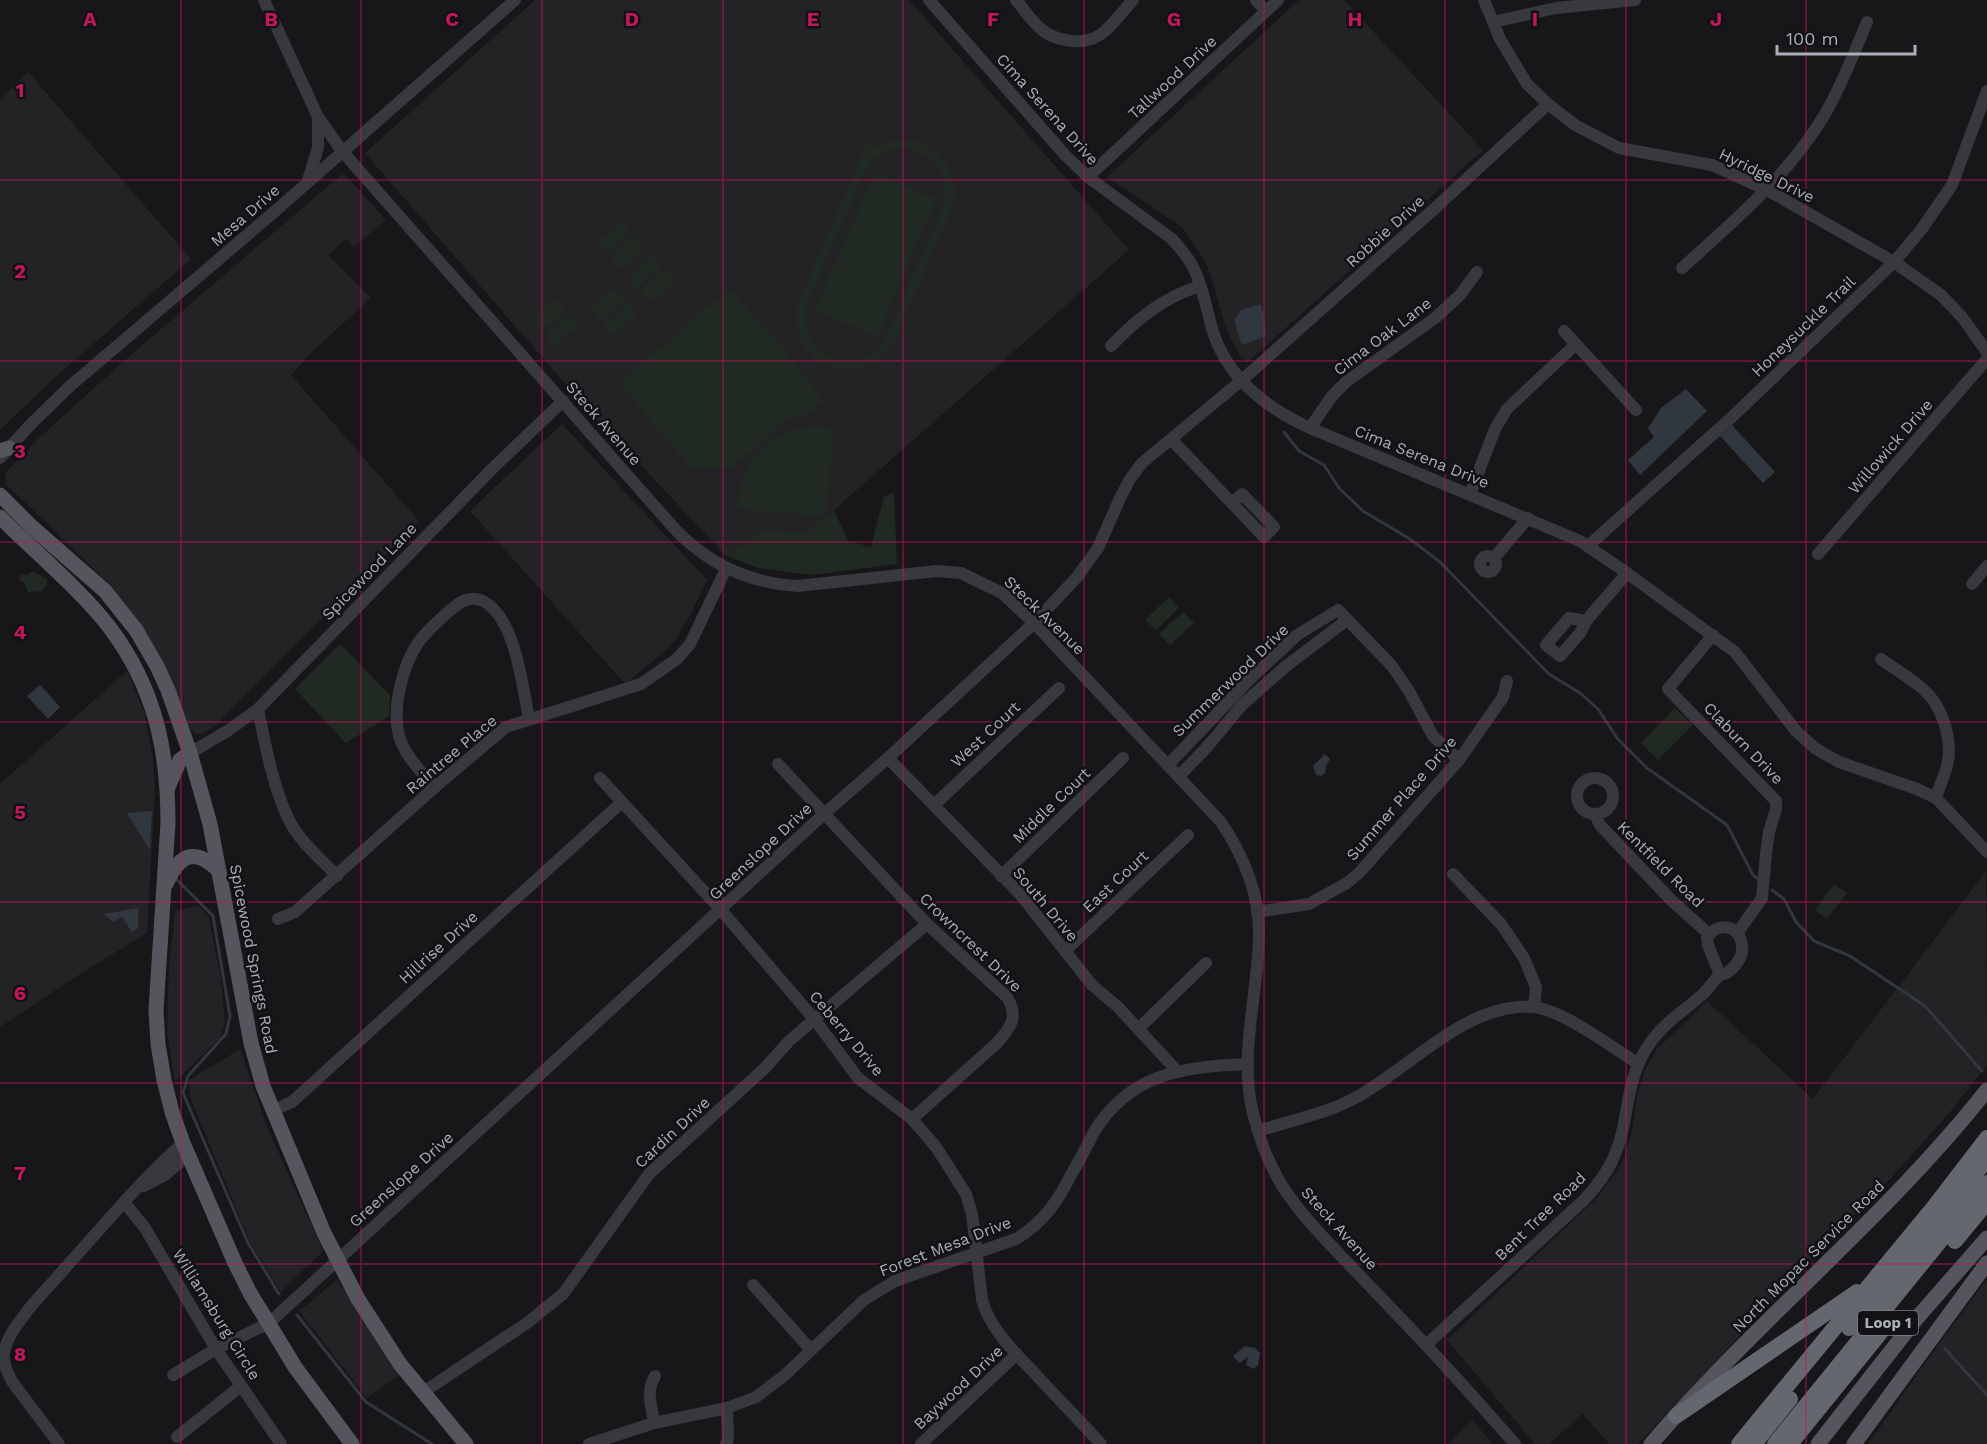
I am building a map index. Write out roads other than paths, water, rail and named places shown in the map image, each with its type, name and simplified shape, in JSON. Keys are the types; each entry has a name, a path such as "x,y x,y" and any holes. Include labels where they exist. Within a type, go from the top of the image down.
{"highway":[{"name":"Loop 1","path":"1739,1444 1987,1138"},
{"path":"1775,1444 1925,1248 1987,1160"},
{"path":"1925,1248 1987,1166"},
{"path":"1754,1444 1925,1248 1987,1172"},
{"path":"1925,1248 1987,1183"},
{"name":"Loop 1","path":"1790,1444 1987,1202"},
{"path":"1676,1416 1870,1284"}],"main road":[{"name":"Spicewood Springs Road","path":"0,495 32,527 98,584 125,614 157,666 190,753 210,825 256,1066 337,1260 380,1334 422,1393 466,1444"},
{"path":"0,517 90,604 119,641 139,675 157,699 171,732 190,753"},
{"path":"139,675 159,727 167,789 168,824 157,979 158,1044 164,1080 186,1149 250,1293 295,1367 352,1444"},
{"path":"164,752 190,753"},
{"path":"167,789 180,760 190,753"},
{"path":"163,893 177,864 187,858 193,856 206,860 219,871"},
{"name":"North Mopac Service Road","path":"1651,1444 1759,1328 1940,1147 1987,1090"},
{"path":"1818,1444 1917,1318 1987,1238"},
{"path":"1854,1444 1987,1263"}],"street":[{"name":"Steck Avenue","path":"264,0 318,117 342,151 684,539 698,552 726,569 762,581 798,586 937,571 961,573 1002,592 1221,822 1248,872 1257,912 1259,930 1257,966 1247,1064 1253,1111 1264,1150 1272,1167 1292,1200 1321,1235 1426,1345 1515,1444"},
{"name":"Mesa Drive","path":"3,452 69,387 515,0"},
{"name":"Cima Serena Drive","path":"929,0 1040,129 1088,177 1172,239 1193,267 1214,335 1224,358 1242,380 1269,406 1310,428 1557,530 1588,546 1735,652 1796,731 1816,749 1839,762 1917,789 1936,798 1987,852"},
{"path":"1016,0 1036,25 1046,33 1064,40 1081,40 1094,38 1104,33 1133,0"},
{"path":"1256,0 1266,11"},
{"name":"Tallwood Drive","path":"1088,177 1278,0"},
{"name":"Hyridge Drive","path":"1484,0 1513,63 1527,84 1575,125 1619,148 1712,165 1767,190 1894,262 1941,295 1962,317 1987,352"},
{"path":"1493,22 1556,8 1635,0"},
{"path":"1682,268 1767,190 1800,150 1824,116 1840,87 1867,22"},
{"name":"Honeysuckle Trail","path":"1588,546 1732,417 1894,262 1921,230 1952,185 1987,91"},
{"name":"Robbie Drive","path":"1242,380 1548,104"},
{"path":"307,182 318,144 318,117"},
{"name":"Cima Oak Lane","path":"1310,428 1332,396 1346,382 1435,318 1460,295 1477,272"},
{"path":"1111,346 1129,328 1170,297 1200,286"},
{"path":"1564,331 1636,410"},
{"path":"1470,494 1495,429 1507,410 1576,344"},
{"name":"Willowick Drive","path":"1818,554 1987,359"},
{"name":"Greenslope Drive","path":"173,1375 216,1349 269,1323 1034,623 1077,577 1098,548 1130,479 1142,463 1242,380"},
{"name":"Spicewood Lane","path":"190,753 229,730 258,709 493,468 563,401"},
{"path":"1170,439 1232,503"},
{"path":"1494,558 1528,518"},
{"path":"1972,584 1987,567"},
{"name":"Raintree Place","path":"278,919 295,912 506,727 627,689 658,673 677,659 690,644 726,569"},
{"path":"1586,621 1627,573"},
{"path":"435,787 417,769 402,745 396,713 409,660 418,643 457,604 467,599 484,601 497,614 506,628 513,648 529,718"},
{"name":"Summerwood Drive","path":"1168,765 1250,679 1297,635 1338,610 1347,620 1285,667 1242,705 1179,776"},
{"path":"1347,620 1392,666 1433,736 1458,760"},
{"name":"Claburn Drive","path":"1713,635 1668,689 1776,801 1769,832 1762,898 1740,930"},
{"path":"1881,659 1925,690 1945,723 1948,740 1947,764 1936,798"},
{"name":"Summer Place Drive","path":"1257,912 1309,904 1347,883 1369,863 1458,760 1503,697 1507,681"},
{"name":"West Court","path":"934,805 1059,688"},
{"path":"258,709 274,776 289,820 298,834 336,876"},
{"name":"South Drive","path":"888,758 1019,894 1092,985 1118,1007 1178,1072"},
{"name":"Middle Court","path":"1001,876 1123,758"},
{"name":"Crowncrest Drive","path":"778,764 927,924 1007,997 1014,1008 1013,1019 1008,1031 997,1043 912,1119"},
{"name":"Ceberry Drive","path":"600,778 721,910 815,1020 858,1078 912,1119 936,1147 966,1194 972,1214 982,1300 986,1314 994,1328 1101,1444"},
{"name":"Hillrise Drive","path":"274,1110 292,1102 622,802"},
{"name":"Kentfield Road","path":"1595,813 1600,825 1672,902 1709,934"},
{"name":"East Court","path":"1065,951 1188,835"},
{"path":"1453,874 1501,924 1524,958 1536,987 1534,1007"},
{"name":"Cardin Drive","path":"422,1393 527,1323 563,1294 649,1174 765,1068 789,1041 927,924"},
{"path":"1720,975 1707,938 1709,934 1721,927 1740,930"},
{"name":"Bent Tree Road","path":"1426,1345 1584,1200 1599,1182 1613,1160 1622,1132 1632,1077 1637,1063 1658,1032 1703,994 1720,975 1728,972 1740,958 1743,950 1740,930"},
{"path":"1138,1029 1206,963"},
{"path":"1258,1131 1308,1118 1336,1107 1359,1095 1464,1024 1486,1015 1508,1010 1534,1007 1555,1014 1577,1025 1637,1063"},
{"name":"Forest Mesa Drive","path":"589,1444 654,1423 727,1408 756,1397 772,1387 878,1290 895,1281 1016,1239 1032,1229 1060,1197 1095,1131 1110,1112 1138,1086 1158,1077 1178,1072 1247,1064"},
{"path":"59,1444 13,1383 2,1360 5,1348 14,1330 37,1300 124,1202 159,1164 186,1149"},
{"name":"Williamsburg Circle","path":"124,1202 145,1228 216,1349 281,1444"},
{"path":"753,1285 811,1350"},
{"name":"Baywood Drive","path":"921,1444 1017,1354"},
{"path":"654,1423 649,1395 655,1376"},
{"path":"177,1437 241,1386"},
{"path":"726,1444 728,1439 727,1408"}],"waterway":[{"path":"1284,432 1299,451 1324,465 1339,488 1363,511 1410,539 1440,562 1549,674 1580,693 1598,709 1617,738 1647,768 1727,825 1753,875 1758,879"},
{"path":"177,880 213,916 230,1016 226,1034 188,1076 183,1093 248,1243 279,1294"},
{"path":"1772,890 1784,899 1796,922 1814,941 1850,956 1925,1006 1982,1071"},
{"path":"297,1315 366,1402 432,1444"},
{"path":"1945,1349 1987,1395"}]}
